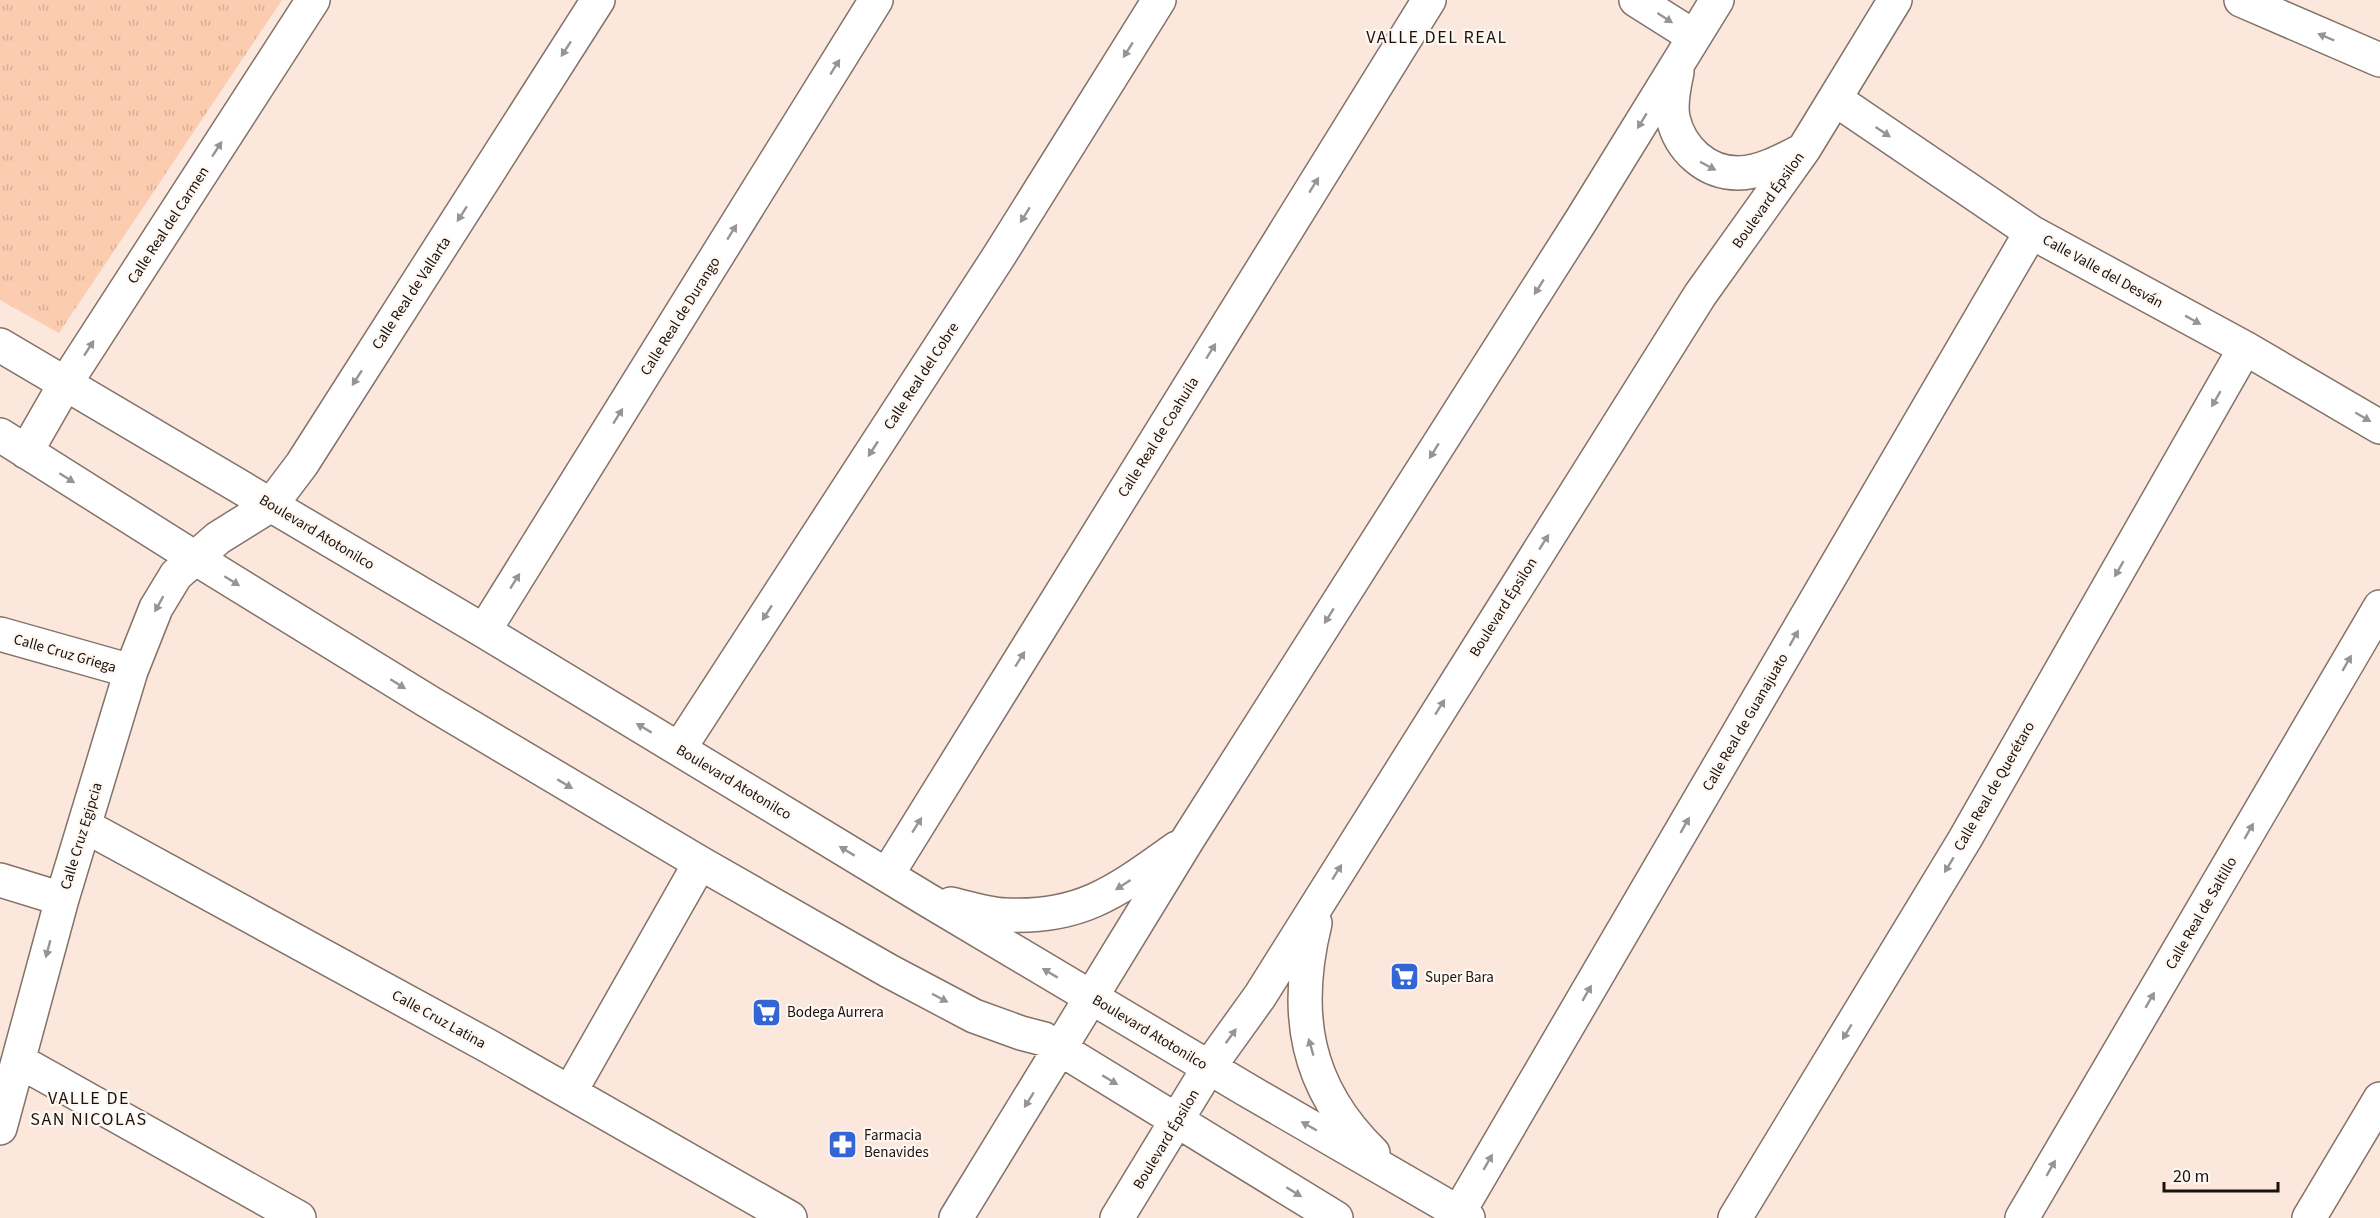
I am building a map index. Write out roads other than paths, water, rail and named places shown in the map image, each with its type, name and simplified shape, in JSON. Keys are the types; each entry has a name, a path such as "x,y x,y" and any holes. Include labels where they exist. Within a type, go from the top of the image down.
{"street":[{"name":"Calle Real del Carmen","path":"13,444 65,384 313,0"},
{"name":"Calle Real de Vallarta","path":"195,558 218,538 271,505 302,464 598,0"},
{"name":"Calle Real de Durango","path":"484,631 876,0"},
{"name":"Calle Real del Cobre","path":"679,749 999,256 1160,0"},
{"name":"Calle Real de Coahuila","path":"886,875 1429,0"},
{"path":"1636,0 1687,47"},
{"path":"956,1218 1188,839 1582,219 1717,0"},
{"name":"Boulevard Épsilon","path":"1117,1218 1209,1066 1260,996 1700,295 1804,149 1895,0"},
{"path":"2241,0 2380,60"},
{"path":"1687,47 1672,93 1673,117 1681,140 1699,161 1719,171 1740,174 1759,170 1804,149"},
{"name":"Calle Valle del Desván","path":"1835,99 2031,232 2245,348 2380,427"},
{"name":"Calle Real de Guanajuato","path":"1464,1215 2031,232"},
{"name":"Boulevard Atotonilco","path":"0,345 484,631 1092,998 1464,1215"},
{"name":"Calle Real de Querétaro","path":"1735,1218 1965,838 2245,348"},
{"path":"13,444 429,702 700,863 974,1016 1044,1039 1336,1218"},
{"name":"Calle Cruz Egipcia","path":"1,1121 62,899 131,671 156,608 176,575 195,558"},
{"name":"Calle Real de Saltillo","path":"2022,1218 2380,607"},
{"name":"Calle Cruz Griega","path":"0,634 131,671"},
{"name":"Calle Cruz Latina","path":"85,826 570,1092 790,1218"},
{"path":"926,899 1003,915 1035,915 1064,911 1094,902 1121,888 1188,839"},
{"path":"570,1092 700,863"},
{"path":"0,880 62,899"},
{"path":"1320,900 1308,952 1303,998 1308,1037 1320,1080 1337,1111 1359,1140 1401,1179"},
{"path":"19,1061 299,1218"},
{"path":"2310,1218 2380,1099"}],"place":[{"name":"Super Bara","path":"1404,977"},
{"name":"Bodega Aurrera","path":"766,1012"},
{"name":"Farmacia Benavides","path":"843,1144"}],"district":[{"name":"VALLE DEL REAL","path":"1437,37"},
{"name":"VALLE DE SAN NICOLAS","path":"89,1108"}]}
